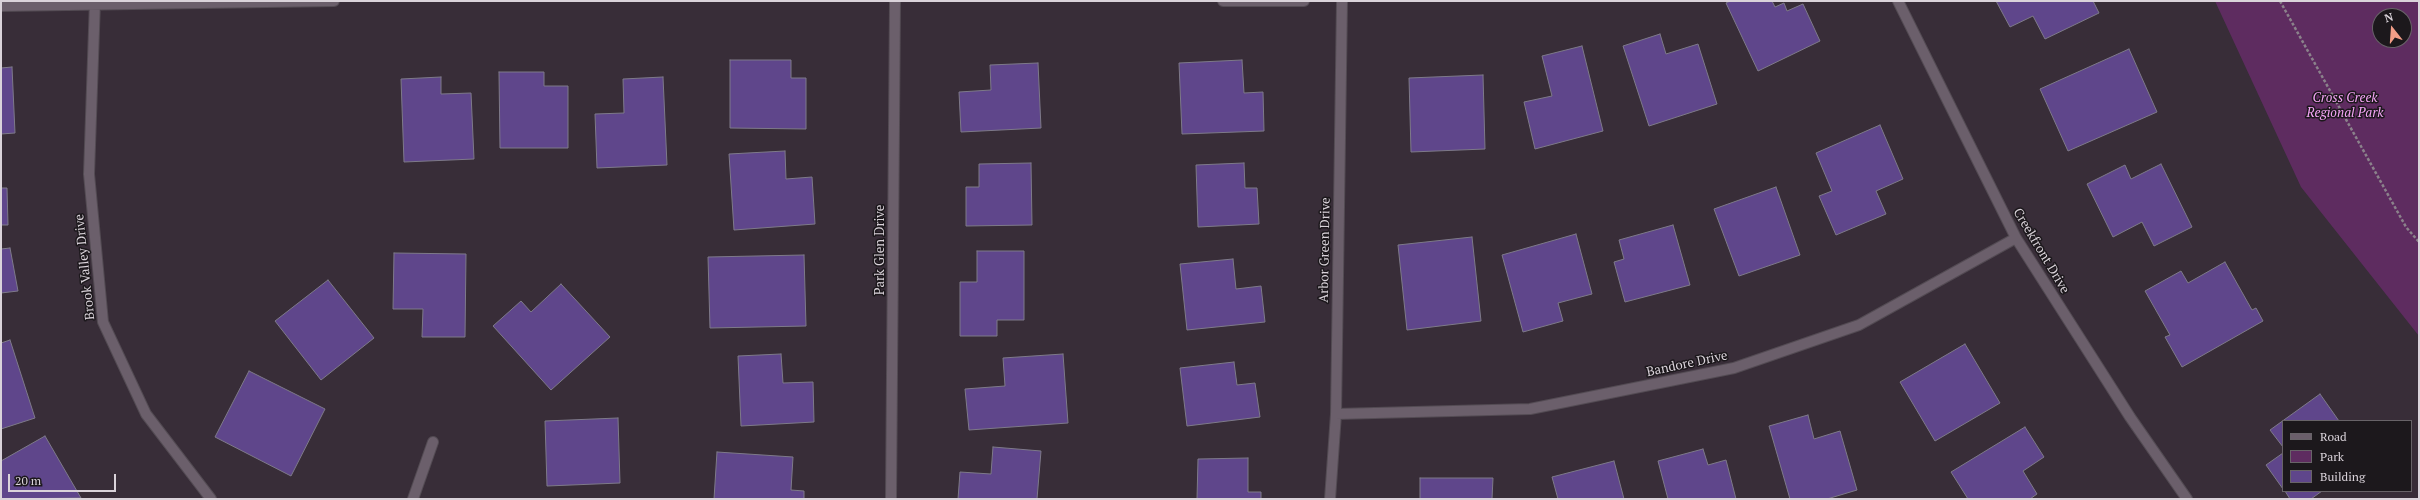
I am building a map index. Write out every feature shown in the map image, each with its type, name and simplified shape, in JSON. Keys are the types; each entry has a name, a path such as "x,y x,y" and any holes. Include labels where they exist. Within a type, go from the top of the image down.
{"street":[{"path":"1,6 95,2 334,1"},
{"name":"Park Glen Drive","path":"891,499 895,1"},
{"path":"1223,1 1304,1"},
{"name":"Arbor Green Drive","path":"1330,499 1336,414 1342,1"},
{"name":"Creekfront Drive","path":"1898,1 2016,238 2130,417 2187,499"},
{"name":"Brook Valley Drive","path":"95,2 89,174 103,322 146,414 211,499"},
{"name":"Bandore Drive","path":"1336,414 1530,409 1734,368 1859,325 2016,238"},
{"path":"413,499 433,442"}],"path":[{"path":"2280,1 2406,227 2419,242"}],"green space":[{"name":"Cross Creek Regional Park","path":"2215,1 2419,1 2419,336 2301,187"}],"building":[{"path":"1730,1 1772,1 1775,7 1784,3 1787,11 1803,4 1820,41 1758,71 1726,3"},
{"path":"1996,1 2093,1 2099,13 2045,39 2033,16 2010,27"},
{"path":"1660,34 1666,54 1698,44 1717,104 1649,126 1623,46"},
{"path":"1582,46 1603,131 1535,149 1524,102 1552,96 1542,56"},
{"path":"2129,49 2157,112 2068,151 2040,89"},
{"path":"730,60 791,60 791,78 806,78 806,129 730,128"},
{"path":"1242,60 1244,93 1263,92 1264,131 1182,134 1179,63"},
{"path":"1038,63 1041,128 961,132 959,92 991,90 990,65"},
{"path":"12,67 15,133 1,134 1,68"},
{"path":"499,72 544,72 544,86 568,86 568,148 500,148"},
{"path":"1483,75 1485,149 1411,152 1409,78"},
{"path":"441,77 441,94 471,93 474,159 404,162 401,79"},
{"path":"663,77 667,165 597,168 595,114 624,113 623,79"},
{"path":"1880,125 1903,179 1876,191 1886,214 1836,235 1819,196 1832,191 1816,153"},
{"path":"785,151 786,179 812,177 815,224 734,230 729,154"},
{"path":"1031,163 1032,225 966,226 966,187 979,187 979,164"},
{"path":"1244,163 1245,188 1257,188 1259,224 1198,227 1196,165"},
{"path":"2161,164 2192,227 2154,246 2142,222 2113,237 2087,184 2125,165 2131,179"},
{"path":"1776,187 1800,255 1739,276 1714,209"},
{"path":"1,188 7,188 8,225 1,225"},
{"path":"1673,225 1690,285 1625,302 1614,262 1624,259 1619,240"},
{"path":"1576,234 1592,294 1558,303 1563,321 1523,332 1502,255"},
{"path":"1472,237 1481,321 1407,330 1398,245"},
{"path":"10,248 18,291 1,293 1,249"},
{"path":"977,251 1024,251 1024,320 997,320 997,336 960,336 960,282 977,282"},
{"path":"394,253 466,254 465,337 422,337 423,309 393,309"},
{"path":"804,255 806,326 710,328 708,257"},
{"path":"1233,259 1236,289 1261,286 1265,322 1187,330 1180,264"},
{"path":"2225,262 2252,310 2256,308 2263,321 2182,367 2165,337 2170,335 2145,291 2181,271 2188,283"},
{"path":"328,280 374,338 321,380 275,321"},
{"path":"561,284 610,337 551,390 493,326 521,301 531,312"},
{"path":"10,340 35,418 1,429 1,343"},
{"path":"1965,344 2000,403 1935,441 1900,382"},
{"path":"781,354 783,383 813,382 814,422 741,426 738,356"},
{"path":"1063,354 1068,423 969,430 965,389 1005,386 1003,358"},
{"path":"1234,362 1237,385 1255,383 1260,417 1187,426 1180,368"},
{"path":"249,371 325,409 291,476 215,437"},
{"path":"2320,394 2338,420 2284,420"},
{"path":"1808,415 1814,439 1840,431 1857,490 1827,499 1790,499 1769,426"},
{"path":"618,418 620,483 547,486 545,421"},
{"path":"2282,421 2282,446 2270,430"},
{"path":"2025,427 2044,457 2023,471 2037,494 2030,499 1968,499 1951,472"},
{"path":"45,436 81,498 1,499 1,461"},
{"path":"993,447 1041,451 1037,499 958,499 960,472 991,474"},
{"path":"1703,449 1708,465 1726,460 1736,499 1668,499 1658,461"},
{"path":"717,452 793,457 791,490 804,491 804,499 714,499"},
{"path":"2282,454 2282,488 2266,465"},
{"path":"1248,458 1248,492 1261,492 1261,499 1197,499 1198,459"},
{"path":"1614,461 1624,499 1558,499 1552,477"},
{"path":"1420,478 1493,478 1492,499 1420,499"},
{"path":"2286,492 2321,492 2311,499 2290,499"}]}
